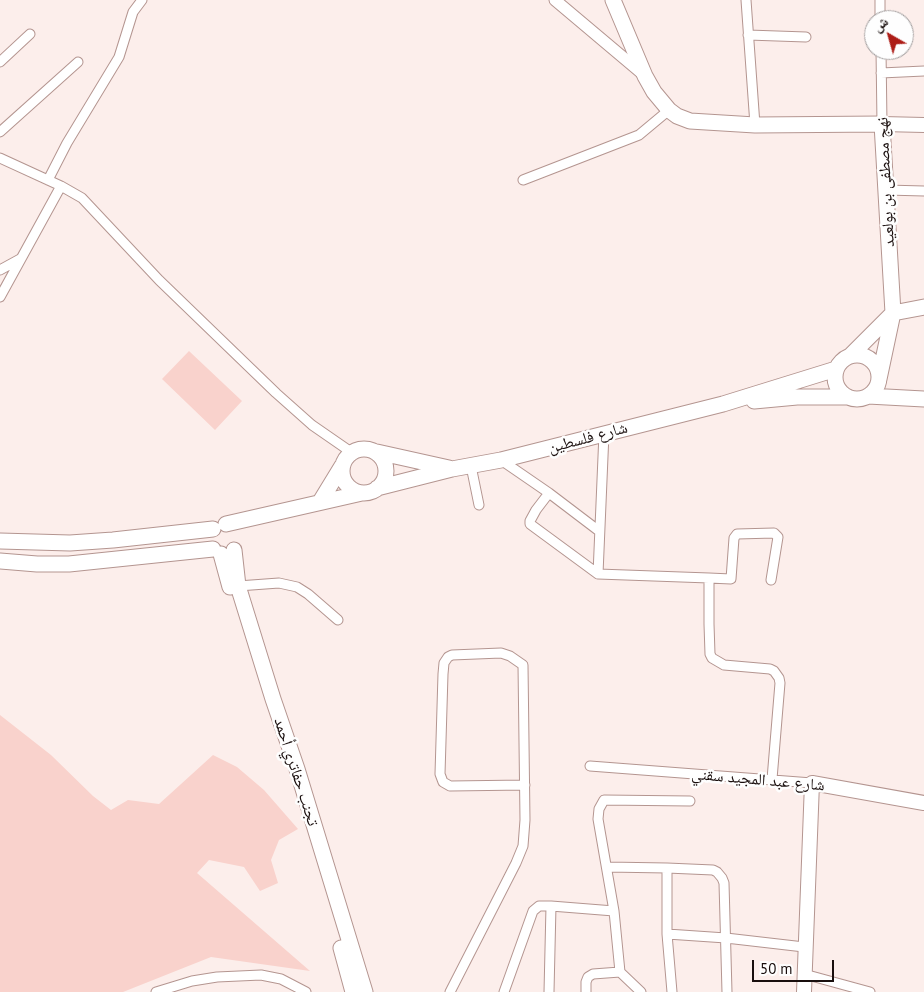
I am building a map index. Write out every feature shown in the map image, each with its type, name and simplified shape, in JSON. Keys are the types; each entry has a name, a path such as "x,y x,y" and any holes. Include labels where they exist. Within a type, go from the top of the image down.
{"main road":[{"path":"613,0 645,76 654,92 669,110 677,116 690,121 755,125 924,125"},
{"name":"نهج مصطفى بن بولعيد","path":"879,379 893,314 882,124"},
{"path":"924,307 893,314 851,355 840,363 834,376 838,389 848,398 855,399 868,396 924,400"},
{"path":"851,355 865,356 871,360 878,372 879,379 874,392 868,396"},
{"name":"شارع فلسطين","path":"377,488 452,469 501,460 723,404 836,369"},
{"name":"شارع فلسطين","path":"723,404 797,397 848,398"},
{"path":"320,502 347,456 351,452 364,448 452,469"},
{"path":"223,551 209,541 210,536 272,514 373,491 385,477 386,470 385,463 377,452"},
{"path":"342,466 343,478 346,484 356,492 362,493"},
{"path":"0,541 70,543 226,529"},
{"path":"0,561 69,564 223,551 239,542 226,529"},
{"name":"تجنب حفاتري أحمد","path":"223,551 238,586 297,769 365,992"},
{"name":"تجنب حفاتري أحمد","path":"223,551 264,700 337,933 353,992"},
{"path":"804,992 804,947 812,783"},
{"name":"شارع عبد المجيد سقني","path":"812,783 924,803"}],"street":[{"path":"48,180 67,143 118,58 132,12 142,0"},
{"path":"556,0 645,76"},
{"path":"746,0 755,125"},
{"path":"0,62 30,34"},
{"path":"748,35 806,37"},
{"name":"نهج مصطفى بن بولعيد","path":"881,60 882,124"},
{"path":"0,132 78,62"},
{"path":"881,73 924,72"},
{"path":"523,180 639,135 669,110"},
{"path":"0,158 61,186 82,198 159,280 276,393 312,425 351,452"},
{"path":"0,297 61,186"},
{"path":"886,190 924,191"},
{"path":"0,270 20,259"},
{"path":"598,574 604,433"},
{"path":"501,460 600,531"},
{"path":"471,466 479,505"},
{"path":"549,493 536,510 530,524 598,574 731,579 734,538 736,534 774,533 778,537 771,580"},
{"path":"709,578 710,654 712,658 724,664 770,669 779,678 772,778"},
{"path":"238,586 279,583 297,587 338,620"},
{"path":"450,992 516,863 523,846 525,820 523,665 510,656 501,653 452,655 448,657 444,663 443,674 440,774 443,782 450,786 524,786"},
{"name":"شارع عبد المجيد سقني","path":"590,766 772,778 812,783"},
{"path":"641,992 620,972 614,911 598,819 600,805 604,800 690,801"},
{"path":"607,867 713,870 720,874 724,883 728,992"},
{"path":"667,868 667,934 672,992"},
{"path":"504,992 534,911 540,906 614,911"},
{"path":"549,992 551,906"},
{"path":"667,934 726,938 804,947"},
{"path":"586,992 588,976 620,972"},
{"path":"804,974 870,992"},
{"path":"156,992 192,981 217,977 261,975 281,979 306,992"}],"shaded area":[{"path":"189,351 242,401 215,430 162,379"},
{"path":"0,715 51,755 93,796 111,810 128,800 159,804 213,755 237,767 264,790 298,829 279,840 271,860 278,883 260,891 244,867 209,860 197,873 310,971 211,957 123,992 0,992"}]}
